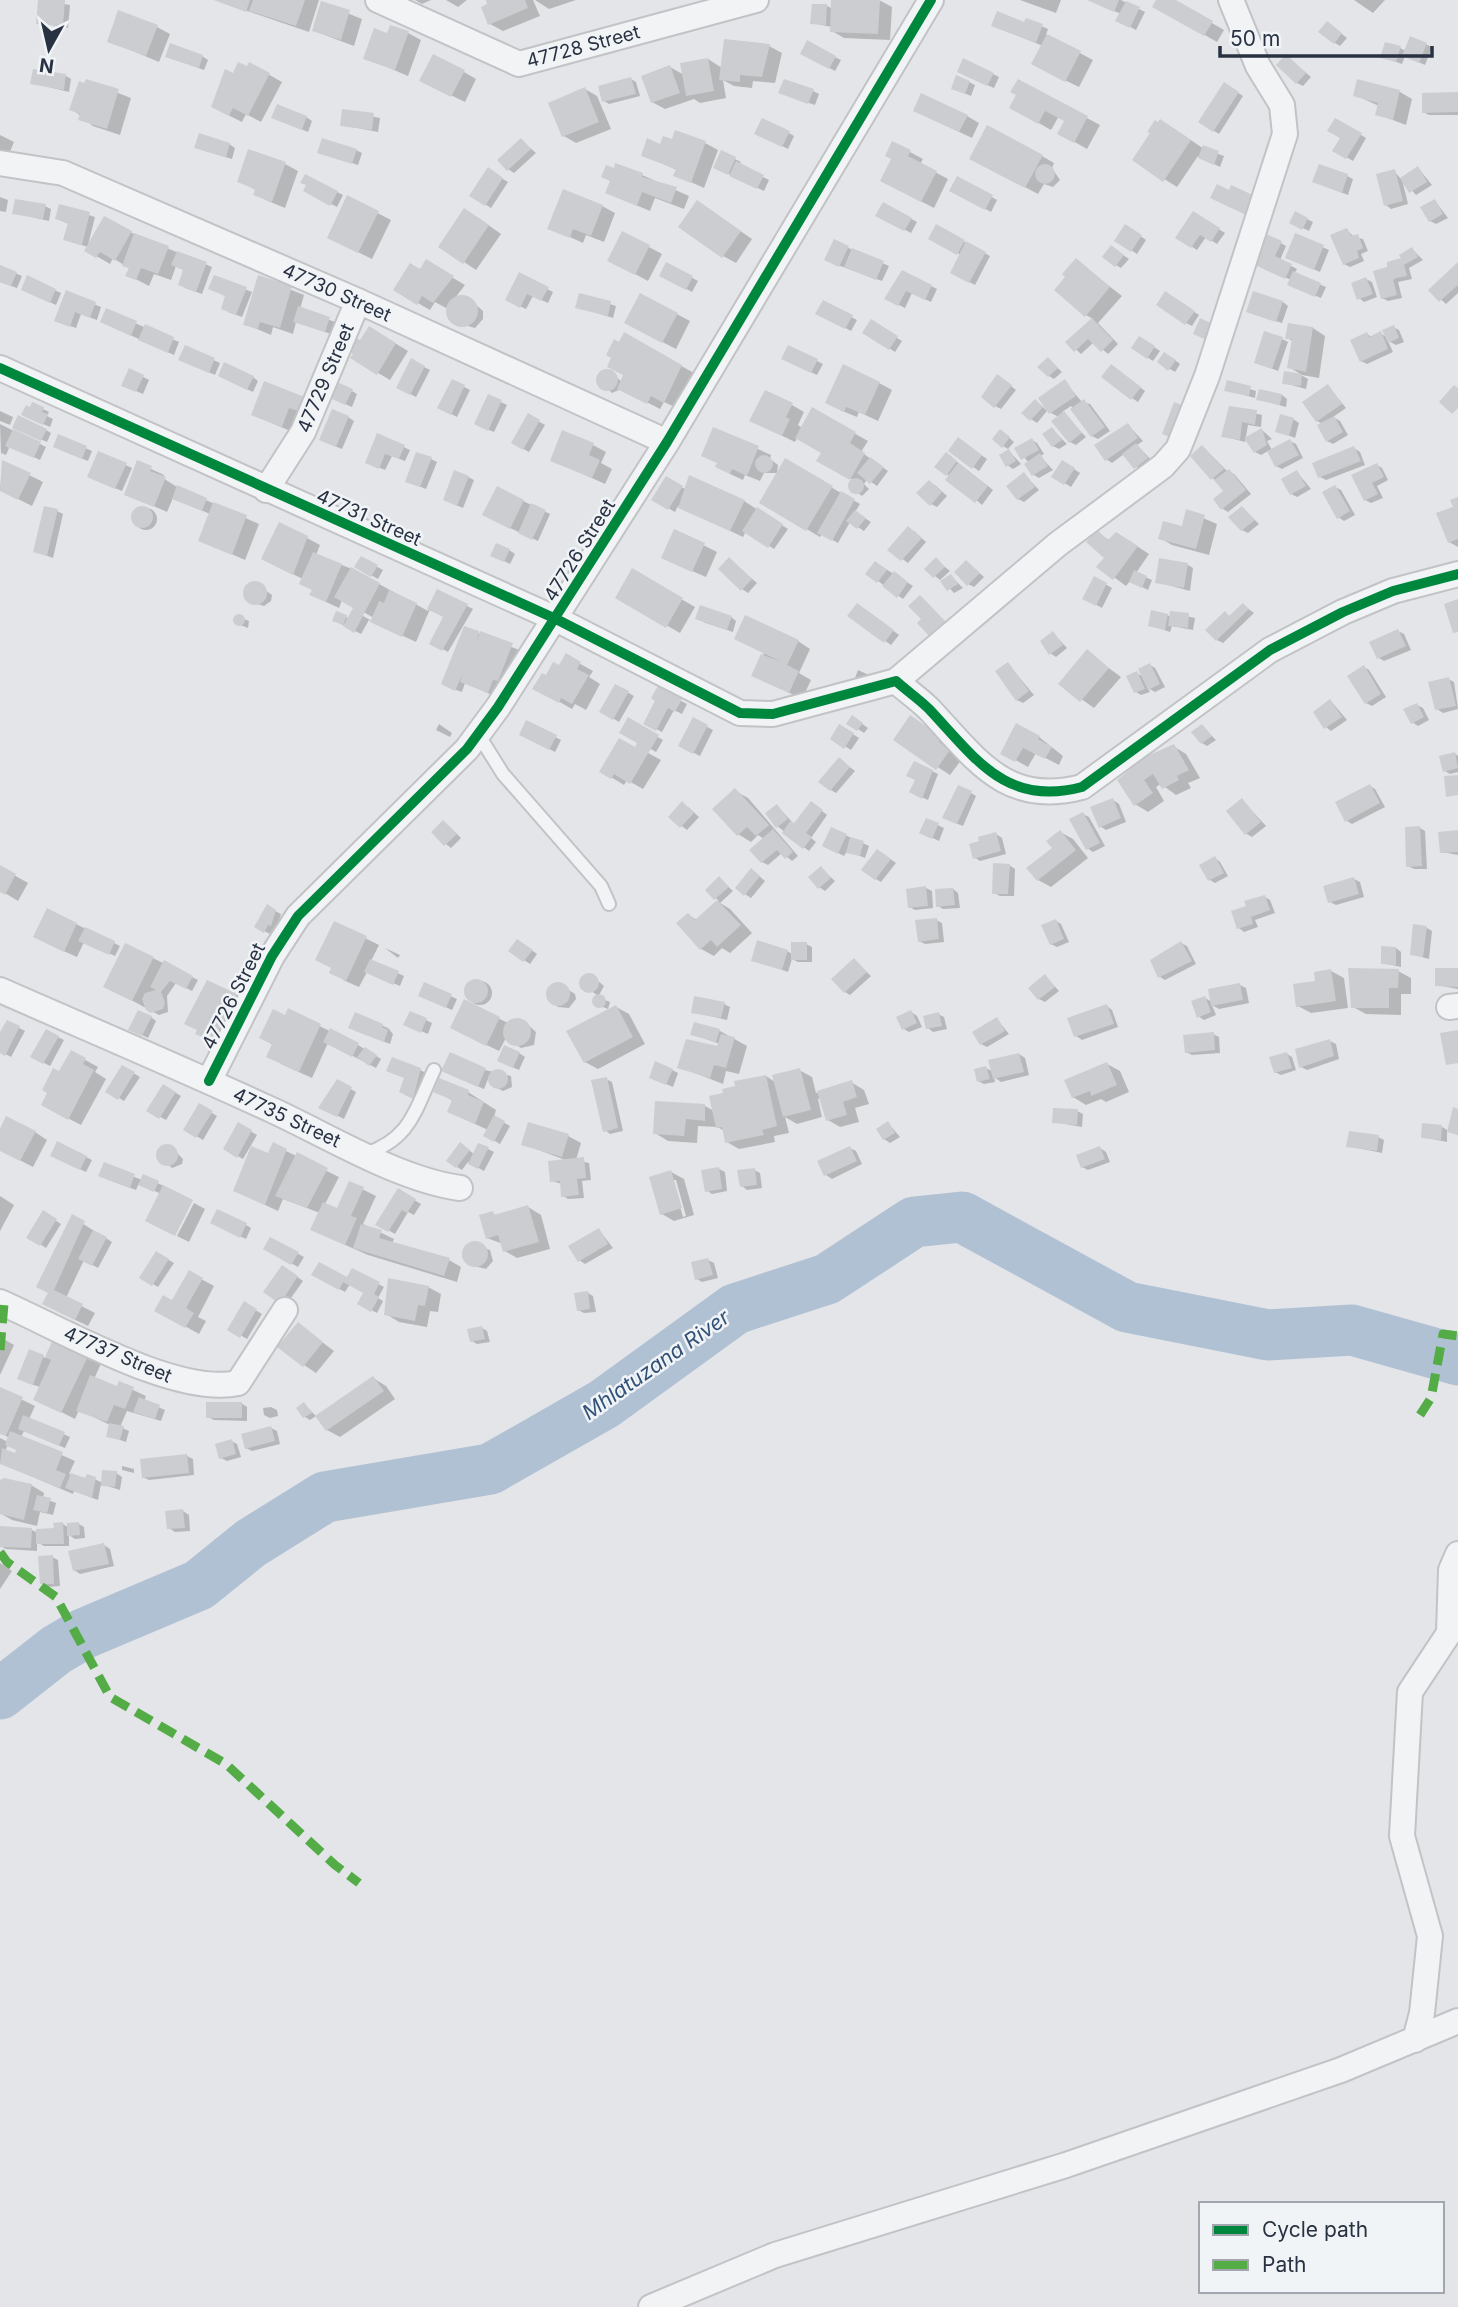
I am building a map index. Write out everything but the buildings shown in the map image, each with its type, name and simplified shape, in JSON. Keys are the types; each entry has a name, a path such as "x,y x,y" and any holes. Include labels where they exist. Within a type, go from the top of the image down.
{"street":[{"name":"47728 Street","path":"378,0 519,64 756,0"},
{"name":"47726 Street","path":"209,1081 272,956 298,916 467,749 556,619 667,442 931,0"},
{"path":"1231,0 1258,66 1282,105 1285,134 1186,435 1163,467 1058,544 896,681 926,706 976,761 1005,784 1023,789 1063,792 1083,787 1270,650 1343,612 1393,591 1458,574"},
{"name":"47730 Street","path":"0,163 63,173 358,301 667,442"},
{"name":"47729 Street","path":"266,490 303,432 358,301"},
{"name":"47731 Street","path":"0,368 556,619 740,713 773,714 896,681"},
{"name":"47735 Street","path":"0,990 209,1081 435,1185 460,1188"},
{"name":"47737 Street","path":"0,1302 162,1375 192,1384 238,1383 285,1310"},
{"path":"1415,2040 1422,2013 1430,1936 1402,1836 1410,1692 1449,1633 1451,1570 1458,1554"},
{"path":"651,2307 775,2255 1066,2165 1341,2070 1458,2021"}],"lane":[{"path":"478,734 503,774 601,886 609,904"},
{"path":"365,1154 385,1147 399,1138 434,1070"}],"waterway":[{"name":"Mhlatuzana River","path":"0,1694 56,1650 83,1634 199,1585 251,1543 325,1497 490,1469 604,1404 735,1309 827,1279 914,1222 962,1217 1127,1307 1268,1335 1352,1330 1458,1360"}],"marked path":[{"path":"0,1350 4,1304"},
{"path":"1420,1415 1431,1398 1443,1334 1458,1336"},
{"path":"0,1552 7,1562 56,1597 110,1697 226,1764 335,1865 359,1883"}],"cycle path":[{"path":"209,1081 272,956 298,916 467,749 498,707 667,442 931,0"},
{"path":"0,368 556,619 740,713 773,714 896,681 925,705 978,761 1013,784 1033,790 1056,791 1082,787 1270,650 1343,612 1393,591 1458,574"}]}
